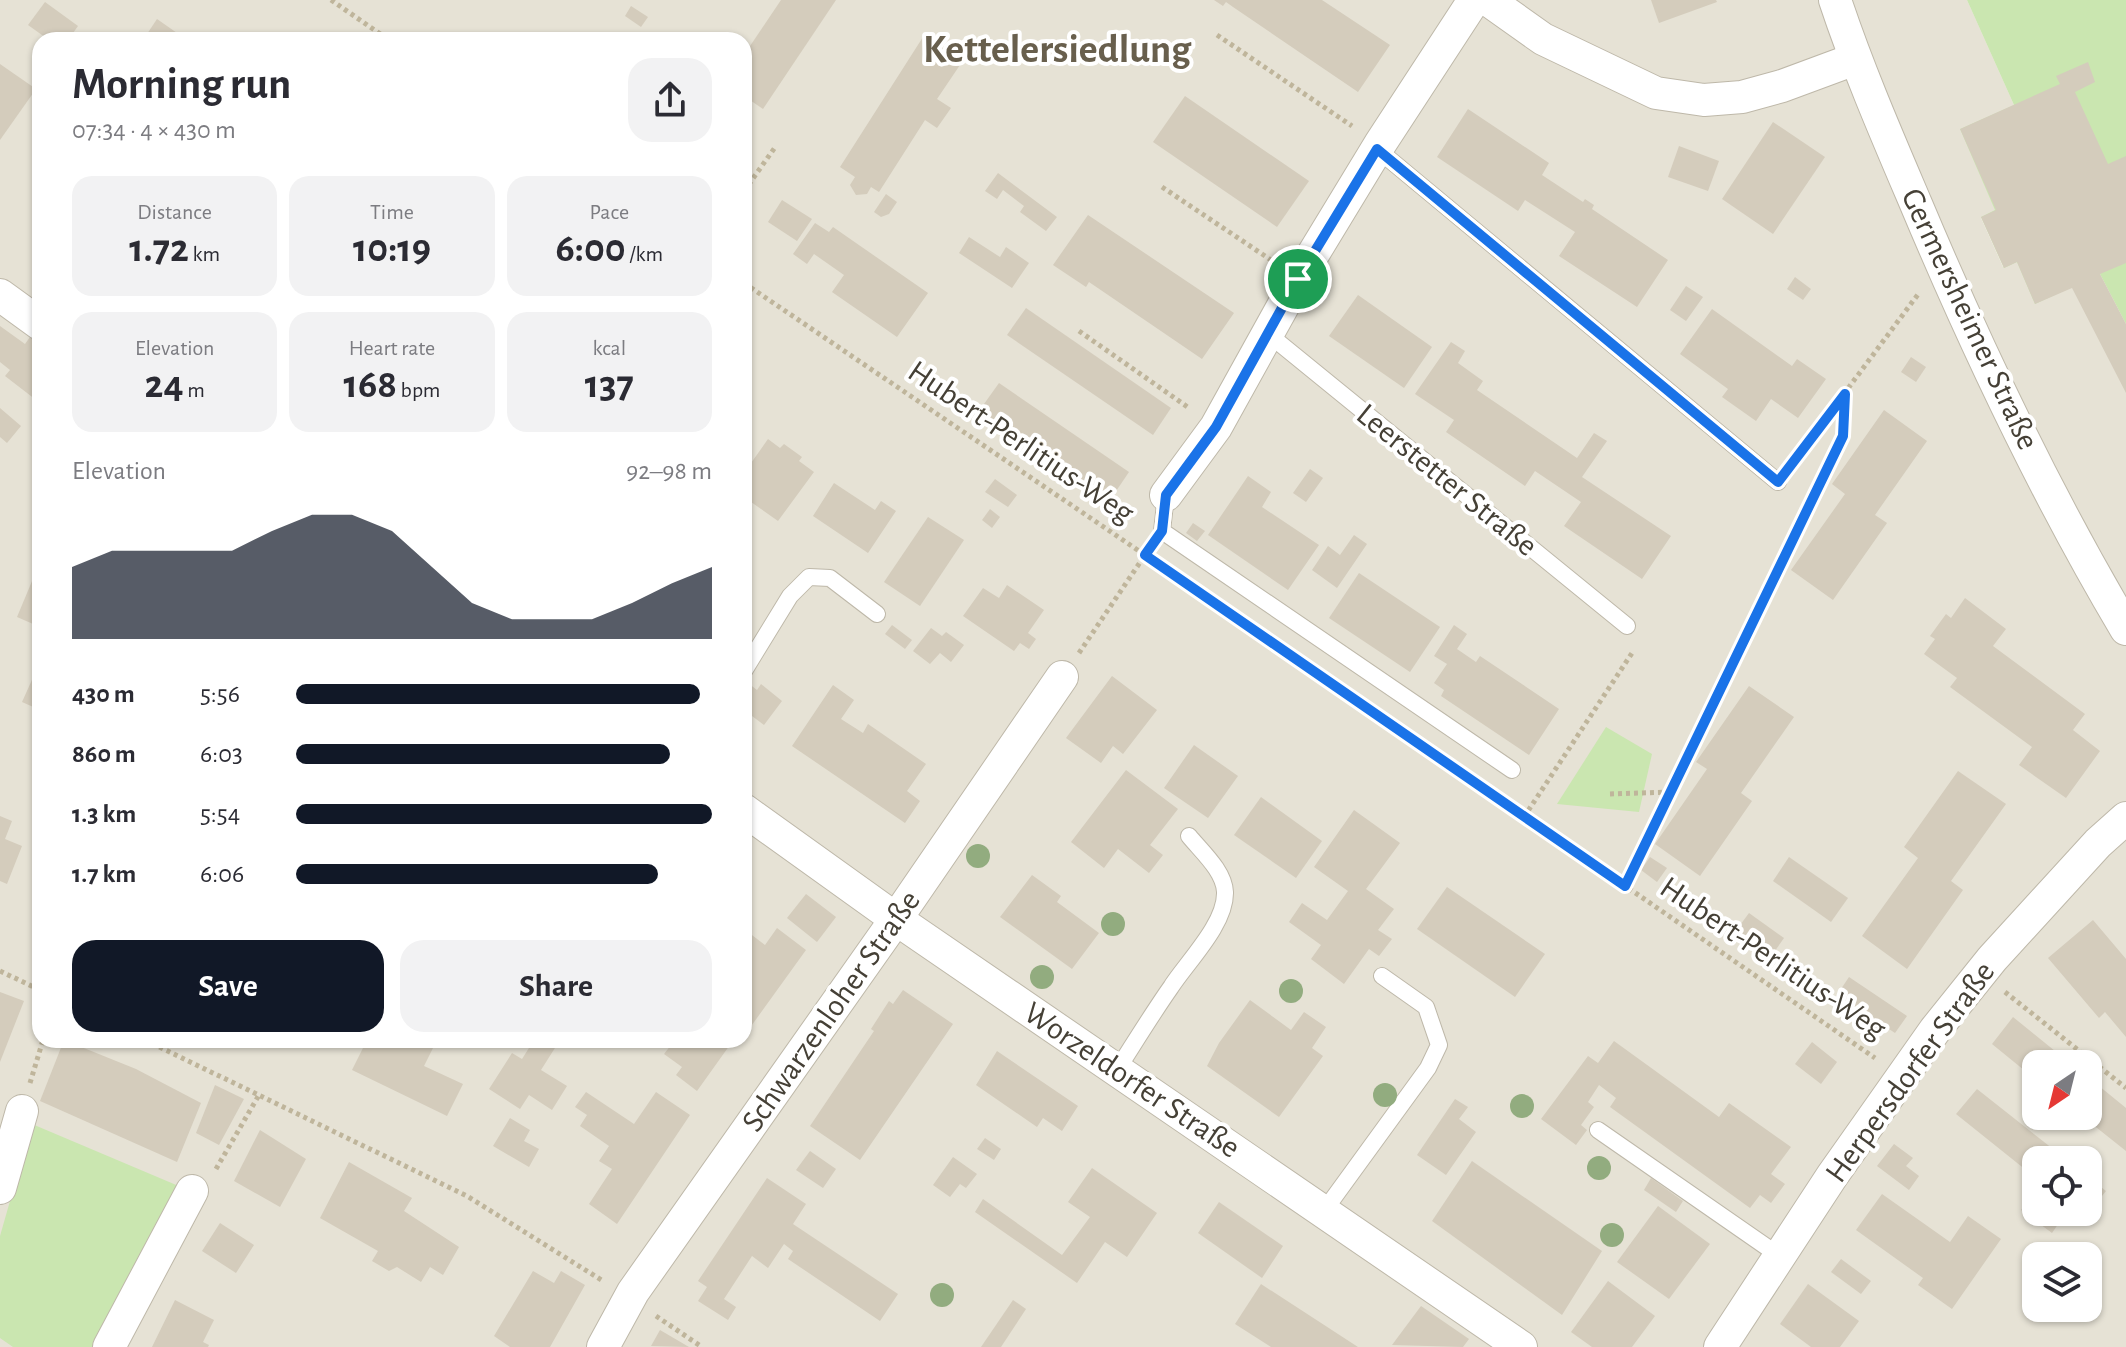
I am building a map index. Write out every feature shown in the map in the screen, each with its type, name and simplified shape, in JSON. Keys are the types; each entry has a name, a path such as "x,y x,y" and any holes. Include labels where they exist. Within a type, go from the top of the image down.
{"street":[{"path":"1166,495 1216,427 1298,279 1378,147 1474,0"},
{"path":"1488,0 1543,39 1656,93 1704,100 1742,97 1855,59"},
{"name":"Germersheimer Straße","path":"1835,0 1855,59 1941,263 1998,388 2126,629"},
{"path":"0,295 32,318"},
{"name":"Schwarzenloher Straße","path":"603,1347 633,1292 1062,677"},
{"name":"Worzeldorfer Straße","path":"752,816 896,919 1521,1347"},
{"name":"Herpersdorfer Straße","path":"1720,1347 1832,1176 1981,972 2098,843 2126,818"},
{"path":"0,1188 22,1111"},
{"path":"109,1347 192,1191"}],"lane":[{"path":"1378,147 1778,482"},
{"name":"Leerstetter Straße","path":"1267,333 1627,626"},
{"path":"1166,495 1162,531 1512,770"},
{"path":"752,658 790,596 809,577 830,578 877,614"},
{"path":"1117,1070 1172,985 1205,941 1222,909 1225,891 1216,868 1189,836"},
{"path":"1324,1211 1428,1068 1439,1045 1426,1007 1382,976"},
{"path":"1598,1130 1781,1257"}],"path":[{"path":"331,0 377,32"},
{"path":"1217,35 1378,147"},
{"path":"752,180 776,146"},
{"path":"1162,187 1298,279"},
{"path":"1778,482 1941,263"},
{"name":"Hubert-Perlitius-Weg","path":"752,288 1903,1076"},
{"path":"1079,331 1216,427"},
{"path":"1625,886 1843,436 1845,394"},
{"path":"1062,677 1162,531"},
{"path":"1524,817 1643,637 1627,626"},
{"path":"1610,794 1671,792"},
{"path":"0,971 32,986"},
{"path":"1981,972 2126,1088"},
{"path":"22,1111 41,1048"},
{"path":"162,1048 467,1196 610,1285 633,1292 645,1308 702,1347"},
{"path":"192,1191 218,1167 259,1095"}],"shaded area":[{"path":"0,0 1967,0 2014,105 1960,129 1996,210 1981,218 2003,267 2017,262 2100,274 2126,324 2126,1347 0,1347"}],"green space":[{"path":"1967,0 2126,0 2126,324 2100,274 2035,304 2017,262 2004,268 1981,217 1995,210 1960,129 2014,105"},
{"path":"1606,727 1652,754 1639,812 1557,804"},
{"path":"32,1124 181,1187 99,1347 13,1347 0,1338 0,1236"}],"building":[{"path":"781,0 836,0 763,109 752,101 752,43"},
{"path":"1214,0 1322,0 1390,45 1358,92 1226,2 1223,6"},
{"path":"1651,0 1716,0 1717,2 1659,23"},
{"path":"45,2 78,26 74,32 38,32 28,25"},
{"path":"631,6 648,17 641,27 625,16"},
{"path":"157,19 176,32 148,32"},
{"path":"923,37 962,62 937,99 951,108 937,128 925,120 879,192 871,187 867,194 856,195 850,185 855,177 840,167"},
{"path":"1147,42 1160,51 1151,66 1137,56"},
{"path":"2088,62 2095,82 2075,92 2108,164 2126,156 2126,263 2100,274 2126,324 2126,393 2072,288 2035,304 2017,262 2004,268 1981,217 1996,210 1960,129 2060,84 2056,76"},
{"path":"0,64 32,86 32,95 0,140"},
{"path":"1185,96 1309,181 1277,227 1153,142"},
{"path":"1468,109 1549,163 1542,175 1583,202 1585,199 1594,205 1592,209 1668,260 1637,307 1559,256 1575,232 1525,200 1518,211 1437,157"},
{"path":"1773,122 1825,157 1773,234 1722,199"},
{"path":"1679,146 1719,161 1708,191 1668,177"},
{"path":"998,173 1057,217 1046,231 1020,212 1024,206 1003,190 997,199 985,191"},
{"path":"886,194 897,202 889,214 881,217 874,212"},
{"path":"782,200 812,219 797,241 768,222"},
{"path":"1088,215 1234,313 1202,359 1089,282 1086,287 1053,265"},
{"path":"815,223 829,232 833,227 928,293 897,337 832,292 844,275 814,254 807,264 793,254"},
{"path":"969,237 1000,257 1006,247 1029,263 1012,288 959,253"},
{"path":"1795,277 1811,289 1803,300 1787,289"},
{"path":"1686,286 1703,297 1686,321 1670,310"},
{"path":"1358,295 1432,347 1404,388 1329,336"},
{"path":"1026,308 1171,408 1153,435 1007,335"},
{"path":"1712,309 1792,366 1797,359 1826,379 1798,418 1771,399 1756,421 1722,397 1728,389 1680,354"},
{"path":"0,326 25,344 32,338 32,397 5,376 10,370 0,362"},
{"path":"1451,342 1465,351 1458,363 1483,381 1477,390 1577,458 1594,433 1607,441 1582,477 1671,536 1642,579 1564,526 1581,502 1535,471 1525,486 1446,432 1454,420 1415,394"},
{"path":"1911,357 1926,367 1916,382 1901,372"},
{"path":"999,383 1129,472 1110,500 979,411"},
{"path":"0,408 21,426 7,443 0,437"},
{"path":"1884,410 1927,441 1875,515 1887,523 1833,600 1791,570 1845,494 1832,484"},
{"path":"768,439 780,448 784,444 802,457 799,461 814,472 778,521 752,503 752,462"},
{"path":"1310,469 1323,478 1306,502 1293,493"},
{"path":"1248,476 1271,492 1262,507 1319,545 1288,590 1208,535"},
{"path":"995,479 1017,495 1008,507 985,492"},
{"path":"834,483 875,510 881,501 896,511 868,553 813,516"},
{"path":"990,509 1000,517 992,528 982,520"},
{"path":"928,517 964,540 920,606 884,582"},
{"path":"1193,523 1205,531 1197,541 1186,533"},
{"path":"1354,535 1367,544 1337,588 1312,570 1328,546 1340,555"},
{"path":"1359,573 1440,627 1410,672 1329,618"},
{"path":"32,581 32,624 17,617"},
{"path":"1007,585 1044,610 1028,633 1036,639 1029,649 1020,643 1014,651 963,616 983,588 999,598"},
{"path":"1965,598 2006,629 1993,646 2085,714 2073,730 2100,751 2066,798 2019,765 2032,747 1950,687 1957,678 1924,654 1935,639 1930,636 1946,614 1951,618"},
{"path":"892,625 912,640 905,649 885,634"},
{"path":"1454,625 1467,634 1457,649 1476,662 1480,656 1559,709 1529,755 1441,696 1444,690 1434,683 1447,664 1434,656"},
{"path":"931,628 942,636 946,632 964,645 951,662 940,653 930,664 913,651"},
{"path":"1112,676 1157,710 1123,754 1113,746 1101,763 1066,738"},
{"path":"32,680 32,706 22,702"},
{"path":"761,684 782,701 764,725 752,716 752,686 757,690"},
{"path":"833,685 854,700 841,719 863,733 868,724 926,764 907,791 920,801 905,823 792,746"},
{"path":"1749,686 1794,717 1741,793 1752,801 1700,876 1655,844 1707,769 1696,762"},
{"path":"1194,745 1238,776 1208,818 1164,788"},
{"path":"1126,770 1178,809 1150,845 1163,855 1149,873 1118,849 1104,868 1071,842"},
{"path":"1958,771 2006,804 1951,881 1963,890 1907,969 1862,936 1918,858 1904,847"},
{"path":"1261,797 1322,841 1296,878 1234,835"},
{"path":"1354,810 1400,843 1366,889 1394,909 1378,930 1392,939 1379,956 1369,949 1344,984 1311,959 1321,945 1289,922 1302,903 1327,920 1348,891 1314,867"},
{"path":"0,816 12,821 5,839 22,846 7,884 0,881"},
{"path":"1650,857 1667,868 1657,882 1641,870"},
{"path":"1789,857 1848,898 1831,922 1773,881"},
{"path":"1032,875 1061,896 1057,902 1099,933 1072,969 1000,917"},
{"path":"1447,887 1545,954 1515,997 1417,929"},
{"path":"806,894 836,917 817,942 787,918"},
{"path":"1749,913 1784,938 1770,958 1735,932"},
{"path":"2093,920 2126,959 2126,1037 2105,1012 2099,1018 2048,958"},
{"path":"777,928 806,950 752,1025 752,935 765,945"},
{"path":"1849,977 1907,1016 1895,1033 1871,1017 1865,1026 1831,1004"},
{"path":"903,990 953,1024 860,1160 810,1126 874,1031 871,1029 889,1001 893,1004"},
{"path":"0,992 24,1001 0,1062"},
{"path":"1250,1000 1291,1030 1304,1012 1326,1027 1312,1048 1323,1056 1279,1117 1207,1066 1219,1043"},
{"path":"2013,1017 2054,1050 2022,1050 2022,1069 1992,1044"},
{"path":"1614,1041 1719,1117 1729,1103 1791,1147 1771,1174 1785,1184 1771,1203 1760,1195 1750,1208 1610,1107 1616,1098 1599,1085 1588,1102 1594,1107 1581,1125 1587,1130 1576,1145 1541,1119 1588,1056 1598,1063"},
{"path":"1812,1042 1837,1062 1821,1084 1795,1064"},
{"path":"61,1048 84,1048 136,1069 201,1103 177,1162 40,1101"},
{"path":"363,1048 433,1048 424,1066 463,1084 447,1116 352,1070"},
{"path":"529,1048 555,1048 541,1070 567,1086 552,1110 529,1095 520,1109 489,1089 512,1053 522,1059"},
{"path":"669,1048 728,1048 697,1091 676,1075 682,1067 664,1054"},
{"path":"997,1051 1078,1106 1062,1131 1043,1118 1037,1127 976,1085"},
{"path":"215,1085 244,1099 219,1145 196,1133"},
{"path":"2102,1088 2126,1108 2126,1151 2100,1130"},
{"path":"1977,1089 2022,1124 2022,1130 2029,1130 2049,1146 2022,1146 2022,1167 1956,1114"},
{"path":"586,1092 634,1124 656,1092 690,1115 617,1224 589,1204 612,1169 599,1161 609,1146 580,1126 587,1115 575,1107"},
{"path":"1455,1099 1468,1107 1459,1119 1476,1132 1446,1175 1417,1155"},
{"path":"510,1118 530,1130 524,1141 539,1149 529,1167 493,1146"},
{"path":"260,1130 306,1159 280,1207 234,1181"},
{"path":"985,1138 1001,1149 994,1160 977,1149"},
{"path":"1894,1144 1913,1158 1906,1166 1919,1176 1909,1190 1877,1166"},
{"path":"810,1151 836,1169 823,1188 796,1170"},
{"path":"953,1157 977,1174 966,1188 960,1184 950,1197 933,1185"},
{"path":"1472,1161 1602,1251 1562,1315 1432,1221"},
{"path":"349,1162 412,1198 404,1211 459,1247 443,1275 430,1267 421,1282 397,1267 389,1271 372,1261 378,1251 320,1218"},
{"path":"1092,1168 1157,1213 1127,1257 1105,1242 1077,1283 975,1212 983,1199 1062,1255 1090,1217 1068,1202"},
{"path":"767,1178 806,1204 793,1224 898,1294 880,1321 788,1259 793,1251 784,1244 768,1268 752,1256 724,1299 736,1307 728,1320 698,1301 707,1287 698,1281"},
{"path":"1651,1178 1683,1201 1676,1212 1644,1190"},
{"path":"1882,1194 1950,1242 1968,1216 2001,1239 1952,1309 1918,1285 1923,1278 1856,1230"},
{"path":"1219,1202 1283,1246 1262,1278 1198,1233"},
{"path":"1658,1206 1710,1244 1669,1299 1617,1262"},
{"path":"220,1223 254,1245 236,1273 202,1251"},
{"path":"2043,1226 2057,1226 2052,1233"},
{"path":"1841,1259 1871,1281 1861,1294 1831,1272"},
{"path":"533,1271 554,1283 561,1271 585,1285 550,1347 510,1347 494,1336"},
{"path":"1608,1281 1655,1316 1632,1347 1592,1347 1571,1332"},
{"path":"1261,1284 1358,1347 1271,1347 1235,1324"},
{"path":"1808,1284 1859,1321 1840,1347 1811,1347 1780,1324"},
{"path":"175,1300 214,1320 203,1342 208,1347 152,1347"},
{"path":"1013,1300 1026,1309 1001,1347 981,1347"},
{"path":"1421,1306 1469,1339 1463,1347 1392,1345"},
{"path":"660,1330 689,1347 651,1346"}],"district":[{"name":"Kettelersiedlung","path":"1057,50"}],"route":[{"path":"1377,149 1778,482 1845,394 1843,436 1625,886 1145,555 1162,531 1166,495 1216,427 1298,279 1377,149"}]}
